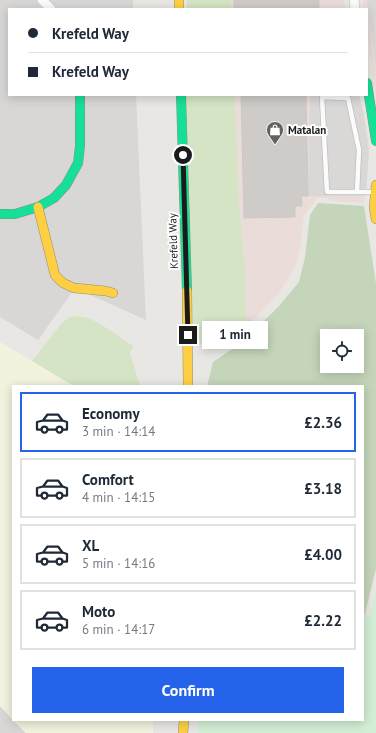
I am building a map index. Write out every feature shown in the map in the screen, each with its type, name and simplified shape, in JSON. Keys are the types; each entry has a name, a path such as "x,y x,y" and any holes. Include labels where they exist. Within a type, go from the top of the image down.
{"main road":[{"path":"368,86 373,104 376,141"},
{"path":"0,214 15,214 38,207 54,198 66,185 78,162 80,146 80,96"},
{"name":"Krefeld Way","path":"181,96 188,385"},
{"path":"376,185 374,208 376,219"},
{"path":"38,207 55,274 63,283 74,288 113,293"},
{"path":"183,733 184,721"}],"street":[{"path":"42,0 50,8"}],"lane":[{"path":"357,192 358,150 348,98 322,97 326,192 357,192 376,192"}],"shaded area":[{"path":"0,0 133,0 133,8 8,8 8,96 136,96 146,320 75,288 38,340 0,317"},
{"path":"231,0 344,0 345,8 231,8"},
{"path":"363,0 376,0 376,98 368,38 368,8 364,8"},
{"path":"367,0 376,0 376,66"},
{"path":"235,96 359,96 368,138 369,151 364,203 331,201 327,198 317,198 304,216 301,245 295,268 279,293 252,321 246,318 245,267 239,204"},
{"path":"310,96 359,96 364,115 369,151 366,196 308,196"},
{"path":"318,203 364,206 376,284 376,569 364,614 364,385 207,385 213,362 245,340 279,306 299,282 305,257 310,215"},
{"path":"0,342 72,385 12,385 12,719 0,706"},
{"path":"376,589 376,733 198,733 198,721 364,721 364,618 370,615"},
{"path":"0,706 12,719 12,721 14,721 26,733 0,733"},
{"path":"14,721 153,721 153,733 26,733"}],"green space":[{"path":"187,0 231,0 231,8 187,8"},
{"path":"185,96 235,96 239,204 245,267 246,317 252,321 244,329 236,333 201,344 199,339 193,338"},
{"path":"74,316 88,318 99,323 133,346 130,353 140,385 72,385 32,361 62,323 68,318"}],"building":[{"path":"234,0 319,0 319,8 234,8"},
{"name":"Matalan","path":"241,96 306,96 308,196 301,196 302,206 295,206 295,217 244,218"}],"traffic: fast":[{"path":"368,89 376,141"},
{"path":"0,214 15,214 38,207 54,198 66,185 78,163 80,146 80,96"},
{"path":"181,96 187,291"}],"traffic: slow":[{"path":"179,0 179,8"},
{"path":"376,185 374,208 376,219"},
{"path":"38,207 55,275 63,283 74,288 113,293"},
{"path":"187,291 188,385"},
{"path":"183,733 184,721"}],"place":[{"name":"Matalan","path":"275,145"}],"route":[{"path":"183,155 188,335"}]}
